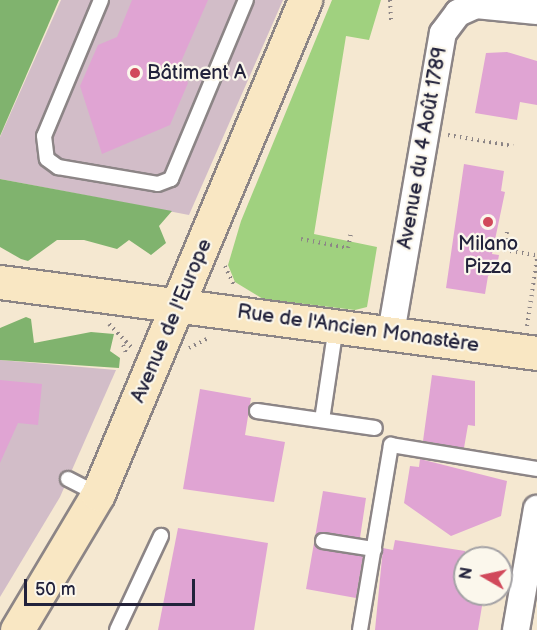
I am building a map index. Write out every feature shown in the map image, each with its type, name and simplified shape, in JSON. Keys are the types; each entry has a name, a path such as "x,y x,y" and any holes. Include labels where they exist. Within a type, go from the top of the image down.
{"main road":[{"name":"Avenue de l'Europe","path":"16,630 98,494 305,0"},
{"name":"Rue de l'Ancien Monastère","path":"0,282 390,333 528,335"}],"street":[{"name":"Avenue du 4 Août 1789","path":"390,333 424,131 448,23 468,8 486,4 537,11"},
{"path":"516,630 536,521"}],"lane":[{"path":"101,0 44,136 47,159 57,167 158,184 171,178 246,0"},
{"path":"322,420 336,326"},
{"path":"257,411 375,428"},
{"path":"360,630 391,445 537,469"},
{"path":"68,479 98,494"},
{"path":"117,630 160,536"},
{"path":"323,542 374,549"}],"path":[{"path":"390,0 391,21"},
{"path":"424,131 513,146"},
{"path":"301,239 348,249 351,232"},
{"path":"507,232 504,250 537,257 528,335"},
{"path":"226,255 226,273 243,291"},
{"path":"110,297 105,322 123,345 156,356"}],"shaded area":[{"path":"61,0 283,0 189,215 0,179 0,137"},
{"path":"0,360 116,370 60,497 0,597"}],"green space":[{"path":"0,0 59,0 0,136"},
{"path":"332,0 381,0 369,40 346,36 314,234 377,247 367,307 355,310 263,299 235,282 228,265 241,221"},
{"path":"0,179 172,211 159,226 166,243 151,255 129,240 117,249 84,240 57,240 28,261 21,259 0,247"},
{"path":"26,317 31,319 34,343 91,332 114,334 110,351 120,358 119,368 0,360 0,328"}],"building":[{"name":"Bâtiment A","path":"132,0 208,0 180,64 188,83 170,125 102,154 80,86 98,45 117,37"},
{"path":"507,52 537,61 537,105 520,102 517,120 475,113 486,53"},
{"path":"464,164 504,171 501,191 505,192 492,254 499,255 496,272 488,276 485,294 446,288"},
{"path":"432,375 475,381 475,426 468,425 464,448 423,441"},
{"path":"0,380 42,384 38,425 18,423 0,463"},
{"path":"200,389 251,398 245,435 285,442 274,502 183,489"},
{"path":"420,459 507,481 501,516 451,536 404,503 410,466 419,467"},
{"path":"323,491 366,498 360,538 324,532 315,537"},
{"path":"178,528 268,543 254,630 158,630"},
{"path":"395,540 453,549 453,606 482,606 478,630 375,630 383,548 393,550"},
{"path":"314,543 322,550 363,556 356,598 306,589"}],"place":[{"name":"Bâtiment A","path":"135,73"},
{"name":"Milano Pizza","path":"488,222"}]}
